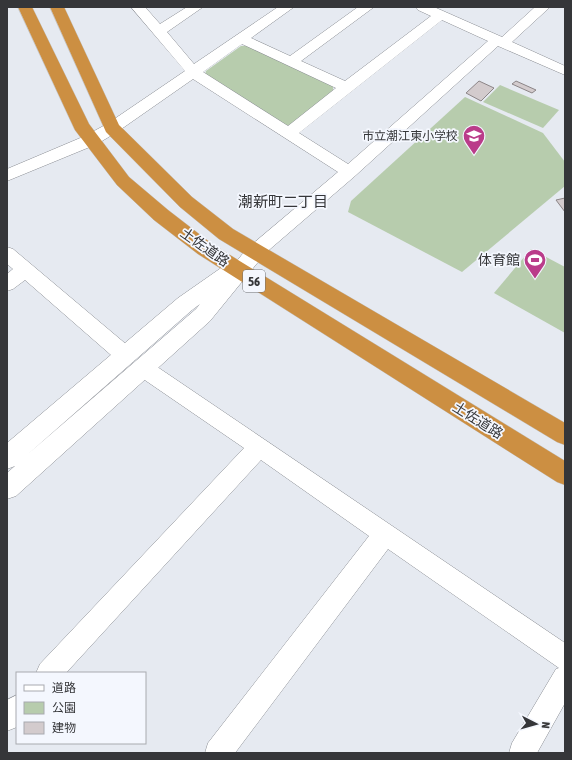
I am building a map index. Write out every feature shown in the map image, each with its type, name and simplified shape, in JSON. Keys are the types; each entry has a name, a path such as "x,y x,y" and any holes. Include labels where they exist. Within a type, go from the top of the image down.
{"highway":[{"name":"土佐道路","path":"25,7 80,126 123,181 161,215 199,246 565,474"},
{"name":"土佐道路","path":"57,7 112,128 186,202 219,229 565,435"}],"street":[{"path":"138,7 193,72 349,172"},
{"path":"159,31 196,7"},
{"path":"266,7 283,10"},
{"path":"291,62 367,7"},
{"path":"425,7 565,71"},
{"path":"7,458 134,362 203,315 237,270 256,251 543,7"},
{"path":"7,175 91,140 112,128 283,10"},
{"path":"288,133 440,14"},
{"path":"242,39 346,87"},
{"path":"7,254 134,362 565,658"},
{"path":"7,284 26,270"},
{"path":"7,488 134,362"},
{"path":"50,672 259,447"},
{"path":"218,753 384,535"},
{"path":"522,753 565,678"},
{"path":"7,718 16,709"}],"green space":[{"path":"241,46 247,46 333,86 333,91 290,125 283,125 205,75 206,71"},
{"path":"500,85 559,110 543,128 483,102"},
{"path":"465,97 543,133 565,162 565,186 462,272 348,212 351,201"},
{"name":"体育館","path":"531,249 565,267 565,333 494,293"}],"building":[{"path":"479,81 494,88 481,101 466,93"},
{"path":"516,81 536,90 532,93 512,84"},
{"path":"565,198 565,212 556,200"}],"place":[{"name":"市立潮江東小学校","path":"474,156"},
{"name":"体育館","path":"535,280"}],"district":[{"name":"潮新町二丁目","path":"283,202"}]}
